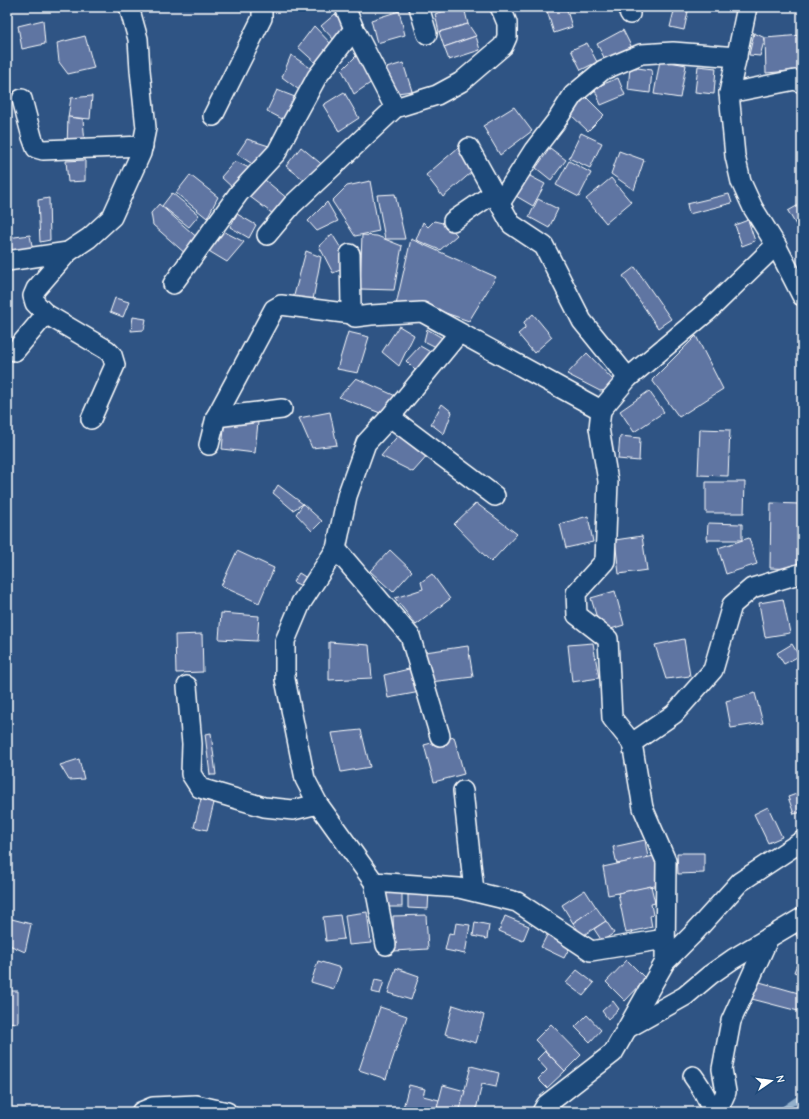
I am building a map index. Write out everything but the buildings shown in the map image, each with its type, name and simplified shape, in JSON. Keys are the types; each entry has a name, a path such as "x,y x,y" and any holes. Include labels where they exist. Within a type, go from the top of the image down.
{"street":[{"path":"91,419 115,365 112,355 107,350 46,314 35,303 33,296 36,289 68,252 89,238 112,216 141,153 146,128 138,39 129,7"},
{"path":"213,116 262,18 262,7"},
{"path":"345,7 354,29 395,108"},
{"path":"419,7 426,34"},
{"path":"268,235 292,205 395,108 437,95 461,82 502,46 507,37 507,23 500,7"},
{"path":"747,7 729,93 734,156 741,182 752,208 776,245 802,296"},
{"path":"173,284 239,193 277,152 317,77 354,29"},
{"path":"453,221 497,198 557,120 574,95 603,70 641,54 673,52 737,57"},
{"path":"729,93 795,80 802,83"},
{"path":"22,99 36,148 43,150 143,146"},
{"path":"469,148 511,224 544,246 582,321 628,378"},
{"path":"665,962 666,861 644,808 632,743 612,718 608,639 577,615 576,593 605,561 608,481 599,428 601,410 628,378 708,311 776,245"},
{"path":"7,261 68,252"},
{"path":"350,254 350,307 352,314"},
{"path":"209,445 216,417 274,309 281,305 352,314 355,317 422,312 601,410"},
{"path":"14,351 46,314"},
{"path":"386,945 374,882 318,804 305,779 285,679 285,641 300,602 336,548 347,496 366,443 390,417 459,332"},
{"path":"216,417 282,409"},
{"path":"390,417 495,496"},
{"path":"336,548 410,636 440,736"},
{"path":"632,743 674,714 713,670 732,605 752,588 802,573"},
{"path":"188,686 192,744 191,774 200,788 264,807 293,810 318,804"},
{"path":"463,791 474,891"},
{"path":"542,1112 546,1105 613,1053 665,962 692,935 740,882 802,841"},
{"path":"374,882 459,888 516,902 592,950 665,939"},
{"path":"627,1029 685,996 710,975 733,959 802,918"},
{"path":"717,1112 726,1092 722,1069 731,1021 769,937"},
{"path":"693,1076 701,1086 710,1106 711,1112"},
{"path":"141,1112 153,1107 196,1105 228,1112"}],"waterway":[{"path":"779,1112 802,1096"}]}
